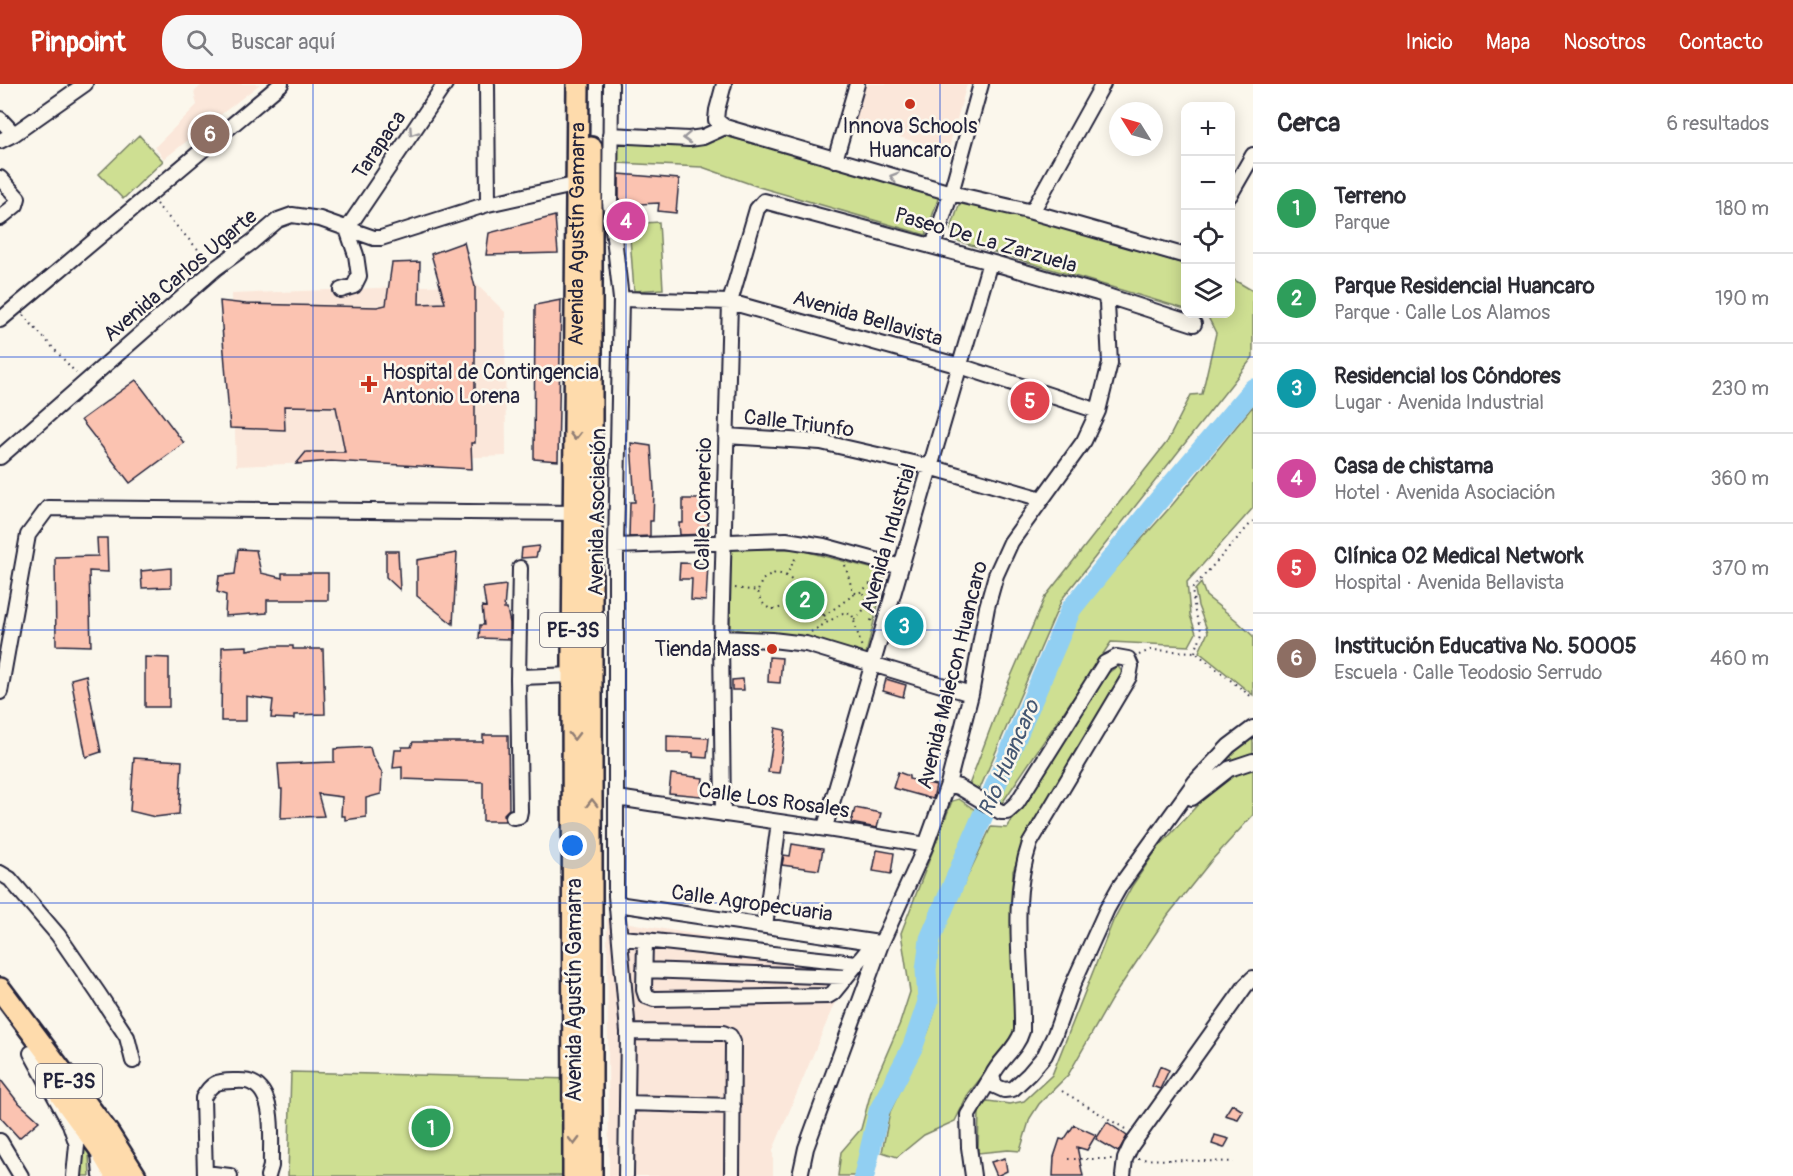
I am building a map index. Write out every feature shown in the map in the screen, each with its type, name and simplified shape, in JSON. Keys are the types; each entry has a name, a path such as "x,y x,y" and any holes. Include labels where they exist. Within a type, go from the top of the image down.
{"highway":[{"name":"Avenida Agustín Gamarra","path":"578,84 584,183"},
{"name":"Avenida Agustín Gamarra","path":"591,1176 583,697 583,513 577,296 592,84"},
{"name":"Avenida Agustín Gamarra","path":"574,1176 583,697 573,675 583,513"},
{"name":"PE-3S","path":"0,989 103,1139 116,1176"},
{"name":"PE-3S","path":"0,1013 135,1176"}],"street":[{"path":"0,141 15,134 85,84"},
{"path":"0,320 281,84"},
{"name":"Tarapaca","path":"347,229 445,84"},
{"path":"487,84 488,204"},
{"name":"Avenida Asociación","path":"611,84 610,202 621,299 616,546 617,798 618,902 628,1032 626,1176"},
{"path":"610,135 689,139 703,137 724,127 716,120 724,84"},
{"path":"835,160 857,84"},
{"path":"933,246 951,193 981,84"},
{"path":"1032,212 1103,84"},
{"path":"0,119 15,134"},
{"name":"Paseo De La Zarzuela","path":"724,127 951,193 1032,212 1181,255"},
{"path":"1235,186 1253,155"},
{"path":"0,178 18,198 16,204 0,218"},
{"name":"Avenida Carlos Ugarte","path":"0,457 216,268 278,220 292,215 320,219 374,238 381,238 488,204 584,183"},
{"name":"Paseo De La Zarzuela","path":"764,201 990,262 1194,324"},
{"name":"Calle Comercio","path":"723,814 723,542 730,302 757,209 764,201"},
{"path":"341,290 354,286 359,276 356,255 347,229"},
{"name":"Avenida Industrial","path":"825,827 990,262"},
{"name":"Avenida Malecon Huancaro","path":"800,1176 806,1148 876,943 926,845 953,785 987,607 996,575 1011,542 1084,441 1098,411 1110,363 1105,296"},
{"name":"Avenida Bellavista","path":"621,299 730,302 960,366 1098,411"},
{"name":"Calle Triunfo","path":"726,436 820,442 930,467 1042,499"},
{"path":"0,692 28,535 48,508 583,513"},
{"path":"616,546 786,540 824,546 901,567"},
{"path":"513,817 519,816 520,812 518,679 520,568"},
{"path":"722,638 806,644 971,694"},
{"path":"953,785 1001,812 1007,812 1017,803 1105,663 1117,657 1128,659 1131,666 1129,676 1030,843 1022,866 1018,914 1022,1031 1019,1041 996,1068 968,1115 973,1176"},
{"path":"518,679 573,675"},
{"path":"992,1076 995,1086 1004,1090 1013,1089 1045,1055 1073,984 1107,909 1134,866 1166,825 1195,782 1229,746 1253,728"},
{"path":"1166,825 1191,798 1212,781 1236,765 1253,761"},
{"name":"Calle Los Rosales","path":"617,798 825,827 926,845"},
{"path":"765,926 779,822"},
{"path":"0,873 10,879 58,935 127,1037 133,1061"},
{"name":"Calle Agropecuaria","path":"618,902 624,905 876,943"},
{"path":"621,938 856,963"},
{"path":"645,940 644,990 646,996 654,999 828,996 876,943"},
{"path":"644,970 845,977"},
{"path":"1123,1176 1125,1159 1138,1137 1250,984"},
{"path":"628,1032 723,1033 730,1036 733,1042 732,1176"},
{"path":"31,1053 70,1124 77,1145 74,1176"},
{"path":"230,1176 205,1175 203,1098 208,1088 220,1081 250,1082 261,1089 269,1104 271,1166 268,1176"},
{"path":"627,1103 733,1106"},
{"path":"101,1176 103,1139"},
{"path":"0,1142 21,1176"}],"path":[{"path":"148,195 216,268"},
{"path":"15,306 85,382"},
{"path":"1195,652 1202,633 1195,612 1192,589 1253,521"},
{"path":"786,576 798,552 788,552"},
{"path":"854,567 845,565 853,592 856,593"},
{"path":"873,572 883,574"},
{"path":"775,573 786,576 793,586 793,596 789,603 777,609 762,602 758,591 762,580 775,573"},
{"path":"824,616 883,574"},
{"path":"869,629 883,574"},
{"path":"793,586 800,587 824,613 826,623"},
{"path":"733,588 758,591"},
{"path":"854,620 865,608 866,599 861,591"},
{"path":"810,633 843,613 852,614 863,651 866,640"},
{"path":"1128,659 1150,650 1195,652 1253,698"},
{"path":"1062,1091 1138,1137"},
{"path":"1068,1159 1234,1162"}],"shaded area":[{"path":"203,84 260,84 164,159 155,147 197,105 194,92"},
{"name":"Innova Schools Huancaro","path":"865,84 967,84 948,151 853,124"},
{"name":"Hospital de Contingencia Antonio Lorena","path":"476,284 505,312 506,456 236,466 231,294"},
{"path":"607,919 852,962 773,1150 773,1176 609,1176"}],"green space":[{"path":"139,135 163,161 123,199 99,174"},
{"path":"725,136 940,193 926,235 759,187 702,167 617,163 613,140 711,142"},
{"path":"961,199 1181,263 1181,308 954,240 951,229"},
{"path":"659,222 663,289 634,291 629,224"},
{"path":"1235,280 1253,291 1253,357 1062,599 978,793 969,785 1003,695 1045,597 1167,442 1191,395 1202,394 1216,333 1208,318 1235,318"},
{"path":"1253,406 1253,508 1187,582 1190,615 1196,633 1189,646 1111,642 998,809 992,807 1074,621 1091,596 1173,504"},
{"path":"731,549 796,549 886,572 866,654 730,628"},
{"path":"1201,583 1206,596 1253,636 1253,695 1199,652 1208,632 1198,606 1195,590"},
{"path":"1118,666 1122,672 1027,837 1013,871 1011,915 1018,1022 1012,1039 969,1093 955,1121 924,1135 897,1157 882,1152 890,1112 928,1032 936,1008 934,974 936,942 991,827 1007,828 1108,673"},
{"path":"1253,735 1253,756 1228,764 1207,779 1218,759"},
{"path":"1253,768 1253,815 1211,861 1168,915 1111,1000 1068,1075 1039,1104 1030,1118 1020,1151 978,1153 979,1109 988,1101 1010,1104 1024,1101 1052,1075 1113,921 1132,886 1157,849 1214,787 1242,770"},
{"path":"959,799 978,812 922,945 922,999 913,1036 870,1121 858,1176 838,1176 841,1152 861,1129 872,1088 900,1023 910,992 901,933 952,801"},
{"path":"291,1072 573,1079 570,1176 288,1176"},
{"path":"83,1144 89,1153 90,1176 78,1176"}],"building":[{"path":"619,174 679,179 676,213 658,211 659,203 619,205"},
{"path":"555,216 558,253 486,255 489,233"},
{"name":"Hospital de Contingencia Antonio Lorena","path":"464,242 475,287 475,443 471,443 472,469 331,461 296,464 306,452 345,452 336,407 284,406 285,430 230,428 220,301 246,304 377,307 386,305 392,263 420,262 419,304 445,303 431,254"},
{"path":"561,300 558,461 534,459 535,305"},
{"path":"136,380 184,443 130,483 81,420"},
{"path":"631,443 651,446 654,490 650,536 629,537 630,502 635,502"},
{"path":"683,499 708,499 708,534 680,535 679,523 683,523"},
{"path":"97,538 107,538 108,572 89,571 91,646 56,645 55,557 98,556"},
{"path":"539,546 536,557 521,558 522,548"},
{"path":"238,549 256,550 261,573 282,578 282,573 328,573 328,600 267,600 267,613 225,616 226,595 217,592 219,576 235,574"},
{"path":"386,551 398,551 400,590 386,577"},
{"path":"457,553 453,624 417,596 417,560"},
{"path":"680,563 708,564 706,601 691,600 692,579 679,579"},
{"path":"171,568 171,587 142,588 141,571"},
{"path":"506,585 504,609 507,609 510,623 510,639 479,638 480,625 484,625 482,606 486,607 483,588"},
{"path":"897,614 923,621 917,641 891,633"},
{"path":"247,646 247,650 270,646 323,649 325,714 294,715 294,719 271,718 273,700 246,696 246,721 221,721 222,647"},
{"path":"145,657 169,658 169,707 145,707"},
{"path":"769,657 782,658 780,683 768,682"},
{"path":"86,675 101,752 86,757 71,679"},
{"path":"743,679 744,690 732,690 732,680"},
{"path":"886,679 906,685 903,697 883,691"},
{"path":"775,728 785,730 779,773 768,772"},
{"path":"483,735 508,735 509,809 504,814 505,821 483,821 483,782 402,779 402,767 393,768 395,750 411,747 413,742 483,742"},
{"path":"667,736 709,738 707,758 693,757 693,753 667,753"},
{"path":"370,747 382,773 381,794 366,798 366,817 345,820 345,816 341,816 342,797 318,794 324,816 281,818 282,789 280,789 278,764 334,762 334,749"},
{"path":"134,758 182,761 179,814 155,817 130,811"},
{"path":"898,772 909,776 909,779 936,785 933,799 893,788"},
{"path":"671,774 703,778 701,796 669,793"},
{"path":"855,808 881,813 877,828 851,823"},
{"path":"792,844 823,849 819,870 782,865 784,855 790,856"},
{"path":"877,850 894,853 891,874 873,871"},
{"path":"1160,1066 1169,1070 1160,1089 1152,1086"},
{"path":"0,1079 17,1101 39,1121 19,1138 0,1117"},
{"path":"1232,1104 1243,1111 1238,1119 1225,1115"},
{"path":"1107,1122 1127,1136 1118,1152 1096,1139"},
{"path":"1074,1125 1096,1135 1087,1150 1077,1147 1083,1176 1053,1176 1054,1157 1060,1139 1064,1140"},
{"path":"1215,1135 1229,1139 1224,1148 1212,1144"},
{"path":"1005,1158 1007,1171 997,1176 991,1162"}],"waterway":[{"name":"Río Huancaro","path":"864,1176 879,1111 913,1046 928,1002 926,970 930,939 1071,609 1158,501 1253,389"}],"place":[{"name":"Innova Schools Huancaro","path":"910,104"},
{"name":"Institución Educativa No. 50005","path":"210,134"},
{"name":"Casa de chistama","path":"626,221"},
{"name":"Hospital de Contingencia Antonio Lorena","path":"369,384"},
{"name":"Clínica O2 Medical Network","path":"1030,401"},
{"name":"Parque Residencial Huancaro","path":"805,600"},
{"name":"Residencial los Cóndores","path":"904,626"},
{"name":"Tienda Mass","path":"772,649"},
{"name":"Terreno","path":"431,1128"}]}
